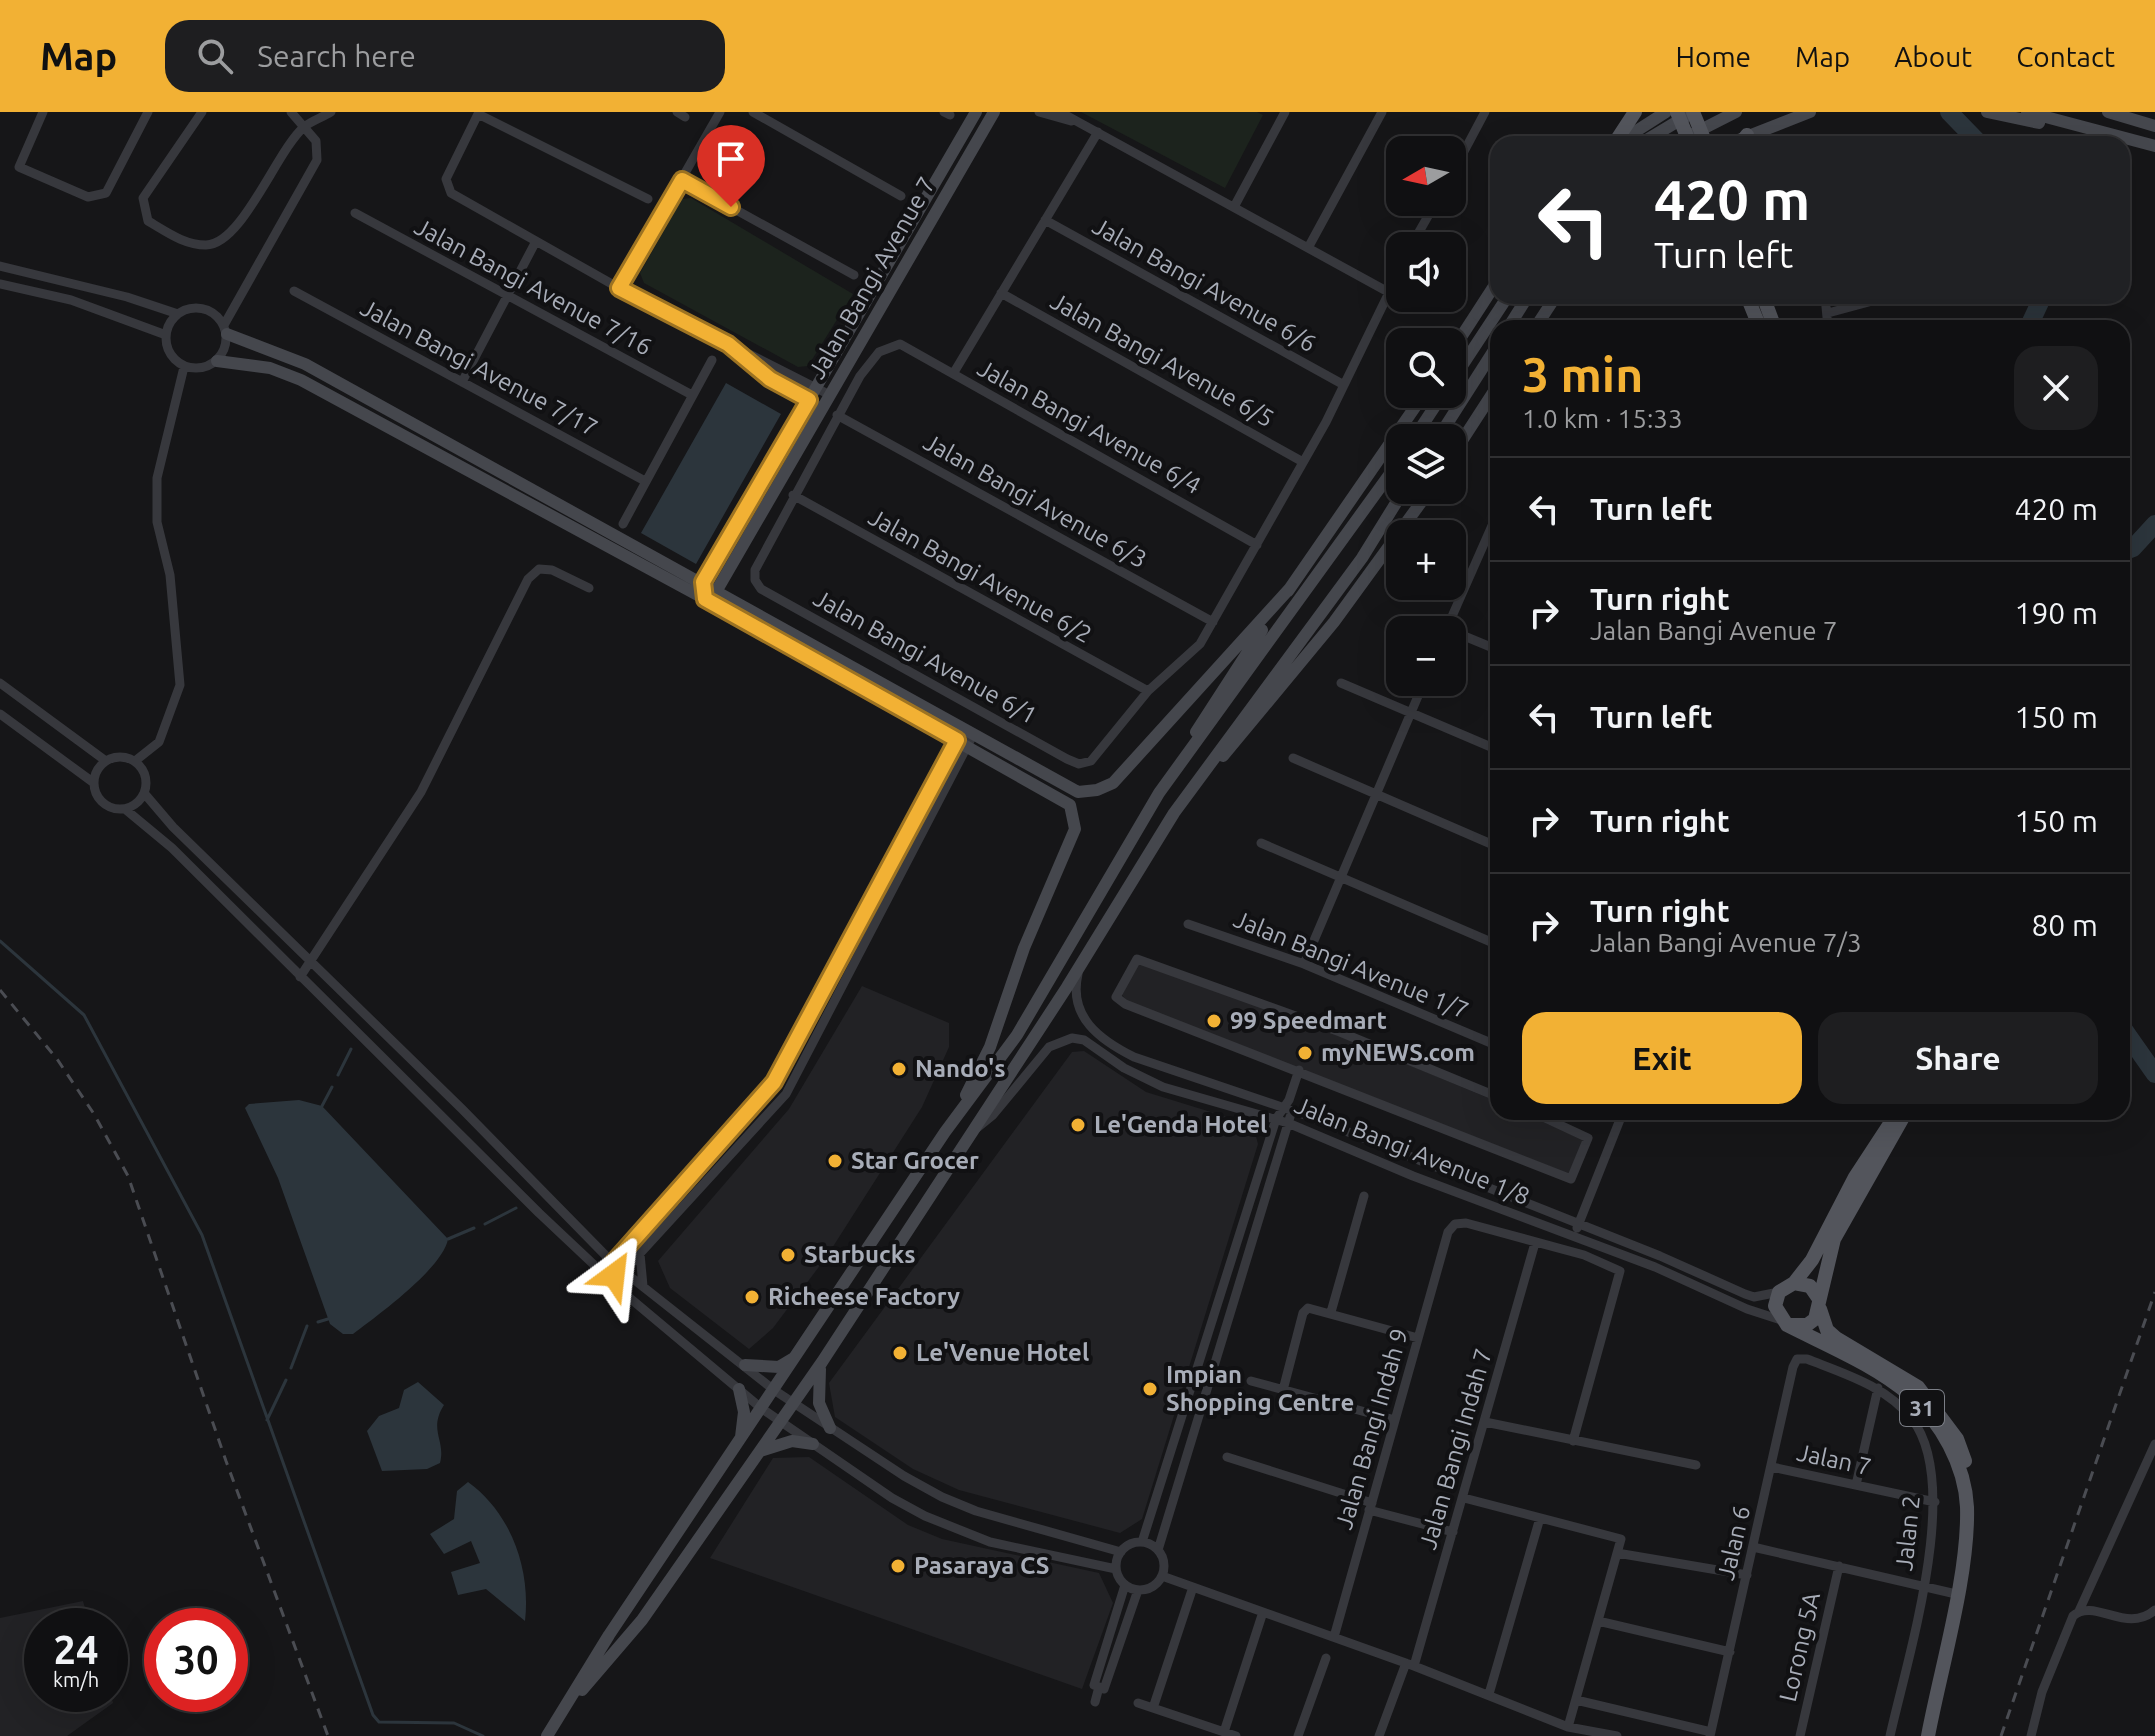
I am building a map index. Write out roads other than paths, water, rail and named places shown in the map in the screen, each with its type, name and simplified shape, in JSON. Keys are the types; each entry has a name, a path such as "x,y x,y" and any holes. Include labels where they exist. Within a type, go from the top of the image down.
{"main road":[{"name":"Jalan Bangi Avenue 7","path":"703,582 976,112"},
{"name":"Jalan Bangi Avenue 7","path":"705,599 717,590 994,112"},
{"path":"1620,136 1635,112"},
{"path":"1628,136 1666,112"},
{"path":"1677,112 1687,136 1736,112"},
{"path":"1652,136 1693,112 1703,136"},
{"path":"1753,136 1810,112"},
{"path":"1987,112 2100,132"},
{"path":"2027,112 2116,136"},
{"path":"2108,112 2155,126"},
{"path":"2130,140 2155,146"},
{"path":"1466,329 1490,292"},
{"path":"1466,360 1490,323"},
{"path":"225,330 305,364 703,582 965,738 1070,805 1075,829 1024,948 990,1047 945,1132"},
{"path":"1447,424 1490,357"},
{"path":"217,361 270,368 301,380 965,738 1067,788 1089,793 1104,788 1291,587"},
{"path":"1466,434 1490,397"},
{"path":"547,1736 609,1635 945,1132 1017,1035 1159,793 1291,587 1414,408"},
{"path":"1159,793 1386,479"},
{"path":"566,1707 642,1620 822,1362 1082,963 1174,813 1362,558 1395,504"},
{"path":"1174,813 1334,622 1420,504"},
{"path":"703,582 705,599"},
{"path":"1892,1120 1855,1177 1812,1260 1794,1283 1779,1292 1775,1306 1784,1322 1807,1325 1820,1304 1834,1239 1901,1120"},
{"path":"1794,1283 1810,1286 1820,1304"},
{"name":"31","path":"1820,1304 1827,1330 1836,1338 1918,1387 1957,1439 1971,1477 1973,1512 1928,1736"},
{"name":"31","path":"1784,1322 1891,1380 1930,1416 1946,1438 1960,1471 1967,1505 1963,1555"},
{"path":"745,1365 779,1367 800,1352"},
{"path":"822,1362 817,1390 830,1428"},
{"path":"739,1389 744,1412 739,1444"},
{"path":"760,1451 792,1441 813,1444"}],"street":[{"path":"43,112 19,167 88,197 106,193 148,112"},
{"path":"202,112 143,198 148,221 183,241 195,243 222,241 304,127 331,112"},
{"path":"225,330 209,310 188,309 178,314 166,335 168,350 184,367 201,369 217,361 225,349 225,330 317,160 316,141 291,112"},
{"path":"619,288 720,112"},
{"path":"753,112 901,196"},
{"path":"1039,112 1048,117 1082,123"},
{"path":"1060,112 1386,291"},
{"path":"1234,207 1285,112"},
{"path":"1308,248 1382,112"},
{"path":"1466,148 1485,112"},
{"path":"648,199 479,113 446,179 451,193 535,243 830,395"},
{"path":"953,374 1098,132"},
{"path":"682,180 854,275"},
{"name":"Jalan Bangi Avenue 7/16","path":"355,213 692,395"},
{"name":"Jalan Bangi Avenue 6/6","path":"1045,220 1344,385"},
{"path":"462,382 535,243"},
{"path":"0,266 127,297 178,314"},
{"path":"0,284 71,300 166,335"},
{"name":"Jalan Bangi Avenue 7/17","path":"294,291 645,481"},
{"name":"Jalan Bangi Avenue 6/5","path":"1001,293 1303,462"},
{"path":"1148,691 1200,644 1303,462 1386,301"},
{"path":"1826,304 1828,320"},
{"path":"1828,313 1861,304"},
{"path":"728,344 770,379 823,408"},
{"name":"Jalan Bangi Avenue 6/4","path":"837,415 872,358 900,344 1257,545"},
{"path":"623,524 712,360"},
{"path":"135,761 159,742 180,685 170,575 157,522 157,478 184,367"},
{"path":"793,495 837,415"},
{"name":"Jalan Bangi Avenue 6/3","path":"837,415 1213,622"},
{"name":"Jalan Bangi Avenue 6/1","path":"793,495 755,570 755,580 761,589 1067,759 1079,764 1091,761 1148,691"},
{"name":"Jalan Bangi Avenue 6/2","path":"793,495 1148,691"},
{"path":"1454,616 1490,530"},
{"path":"300,977 313,963 421,792 528,579 539,569 552,570 589,588"},
{"path":"1466,637 1490,647"},
{"path":"0,683 106,761"},
{"path":"1341,683 1490,747"},
{"path":"1304,964 1418,696"},
{"path":"0,714 94,783 104,803 125,809 172,848 589,1260 761,1408 892,1498 956,1530 1027,1551 1116,1569"},
{"path":"613,1263 774,1082 965,738"},
{"path":"618,1273 640,1254 786,1094 965,738"},
{"path":"94,783 97,771 106,761 120,756 135,761 146,779 144,793 140,801 125,809"},
{"path":"1293,758 1490,844"},
{"path":"144,793 173,827 599,1248 613,1263 625,1294"},
{"path":"1261,843 1490,942"},
{"name":"Jalan Bangi Avenue 1/7","path":"1188,924 1304,964 1490,1043"},
{"name":"Jalan Bangi Avenue 1/8","path":"1490,1094 1340,1032 1137,959 1116,997 1125,1004 1571,1179 1588,1138 1549,1120"},
{"name":"Jalan Bangi Avenue 1/8","path":"1082,963 1076,985 1079,1009 1086,1023 1114,1047 1165,1070 1287,1106 1745,1294 1762,1296 1779,1292"},
{"name":"Jalan Bangi Avenue 1/8","path":"971,1130 993,1115 1049,1047 1072,1038 1096,1047 1124,1068 1163,1087 1288,1123 1413,1176 1574,1235 1784,1322"},
{"path":"1158,1550 1288,1123 1287,1106 1299,1070"},
{"path":"589,1260 644,1288 792,1403 942,1497 976,1511 1121,1552 1142,1542 1276,1119 1287,1106"},
{"path":"1574,1235 1620,1120"},
{"path":"519,1192 532,1180"},
{"path":"1331,1312 1364,1196"},
{"name":"Jalan Bangi Indah 9","path":"1334,1637 1448,1232 1455,1224 1466,1223 1535,1243"},
{"path":"1535,1243 1584,1255 1620,1271 1573,1441"},
{"name":"Jalan Bangi Indah 7","path":"1379,1736 1410,1665 1464,1498 1535,1243"},
{"path":"599,1248 626,1248"},
{"path":"640,1254 644,1288"},
{"path":"1283,1390 1303,1313 1315,1308 1418,1338"},
{"name":"Jalan 2","path":"1797,1359 1807,1359 1878,1388 1913,1420 1931,1460 1935,1502 1923,1586 1890,1736"},
{"name":"Jalan 6","path":"1711,1734 1797,1359"},
{"path":"1251,1381 1395,1420"},
{"path":"1856,1485 1878,1388"},
{"path":"1485,1422 1696,1465"},
{"path":"2031,1736 2042,1692 2073,1616 2079,1611 2155,1444"},
{"path":"1227,1457 1453,1532"},
{"name":"Jalan 7","path":"1772,1467 1935,1502"},
{"path":"1464,1498 1621,1539 1568,1727"},
{"path":"1489,1694 1540,1518"},
{"path":"1121,1552 1116,1569 1125,1585 1138,1590 1153,1587 1162,1576 1164,1562 1158,1550 1142,1542"},
{"path":"1753,1547 1956,1594"},
{"path":"1617,1553 1747,1575"},
{"name":"Lorong 5A","path":"1800,1736 1839,1566"},
{"path":"1162,1576 1489,1694 1568,1727 1617,1736"},
{"path":"1125,1585 1094,1685 1104,1689 1138,1590"},
{"path":"1153,1708 1193,1587"},
{"path":"2079,1611 2138,1620 2155,1610"},
{"path":"1224,1732 1263,1612"},
{"path":"1598,1621 1730,1652"},
{"path":"1298,1736 1326,1658"},
{"path":"1095,1702 1099,1687"},
{"path":"1576,1700 1711,1734"},
{"path":"1138,1703 1236,1736"}],"waterway":[{"path":"1949,112 1972,136"},
{"path":"2032,320 2039,304"},
{"path":"2130,549 2155,524"},
{"path":"0,941 84,1015 202,1235 373,1715 379,1722 454,1723 483,1736"},
{"path":"2130,1038 2155,1074"},
{"path":"338,1075 351,1049"},
{"path":"322,1106 332,1087"},
{"path":"485,1224 516,1208"},
{"path":"448,1239 474,1228"},
{"path":"318,1322 328,1319"},
{"path":"291,1368 307,1326"},
{"path":"267,1420 286,1380"}],"railway":[{"path":"0,990 57,1059 94,1114 128,1176 226,1461 328,1736"},
{"path":"2001,1736 2155,1292"}],"place":[{"name":"99 Speedmart","path":"1214,1021"},
{"name":"myNEWS.com","path":"1305,1053"},
{"name":"Nando's","path":"899,1069"},
{"name":"Le'Genda Hotel","path":"1078,1125"},
{"name":"Star Grocer","path":"835,1161"},
{"name":"Starbucks","path":"788,1255"},
{"name":"Richeese Factory","path":"752,1297"},
{"name":"Le'Venue Hotel","path":"900,1353"},
{"name":"Impian Shopping Centre","path":"1150,1389"},
{"name":"Pasaraya CS","path":"898,1566"}]}
